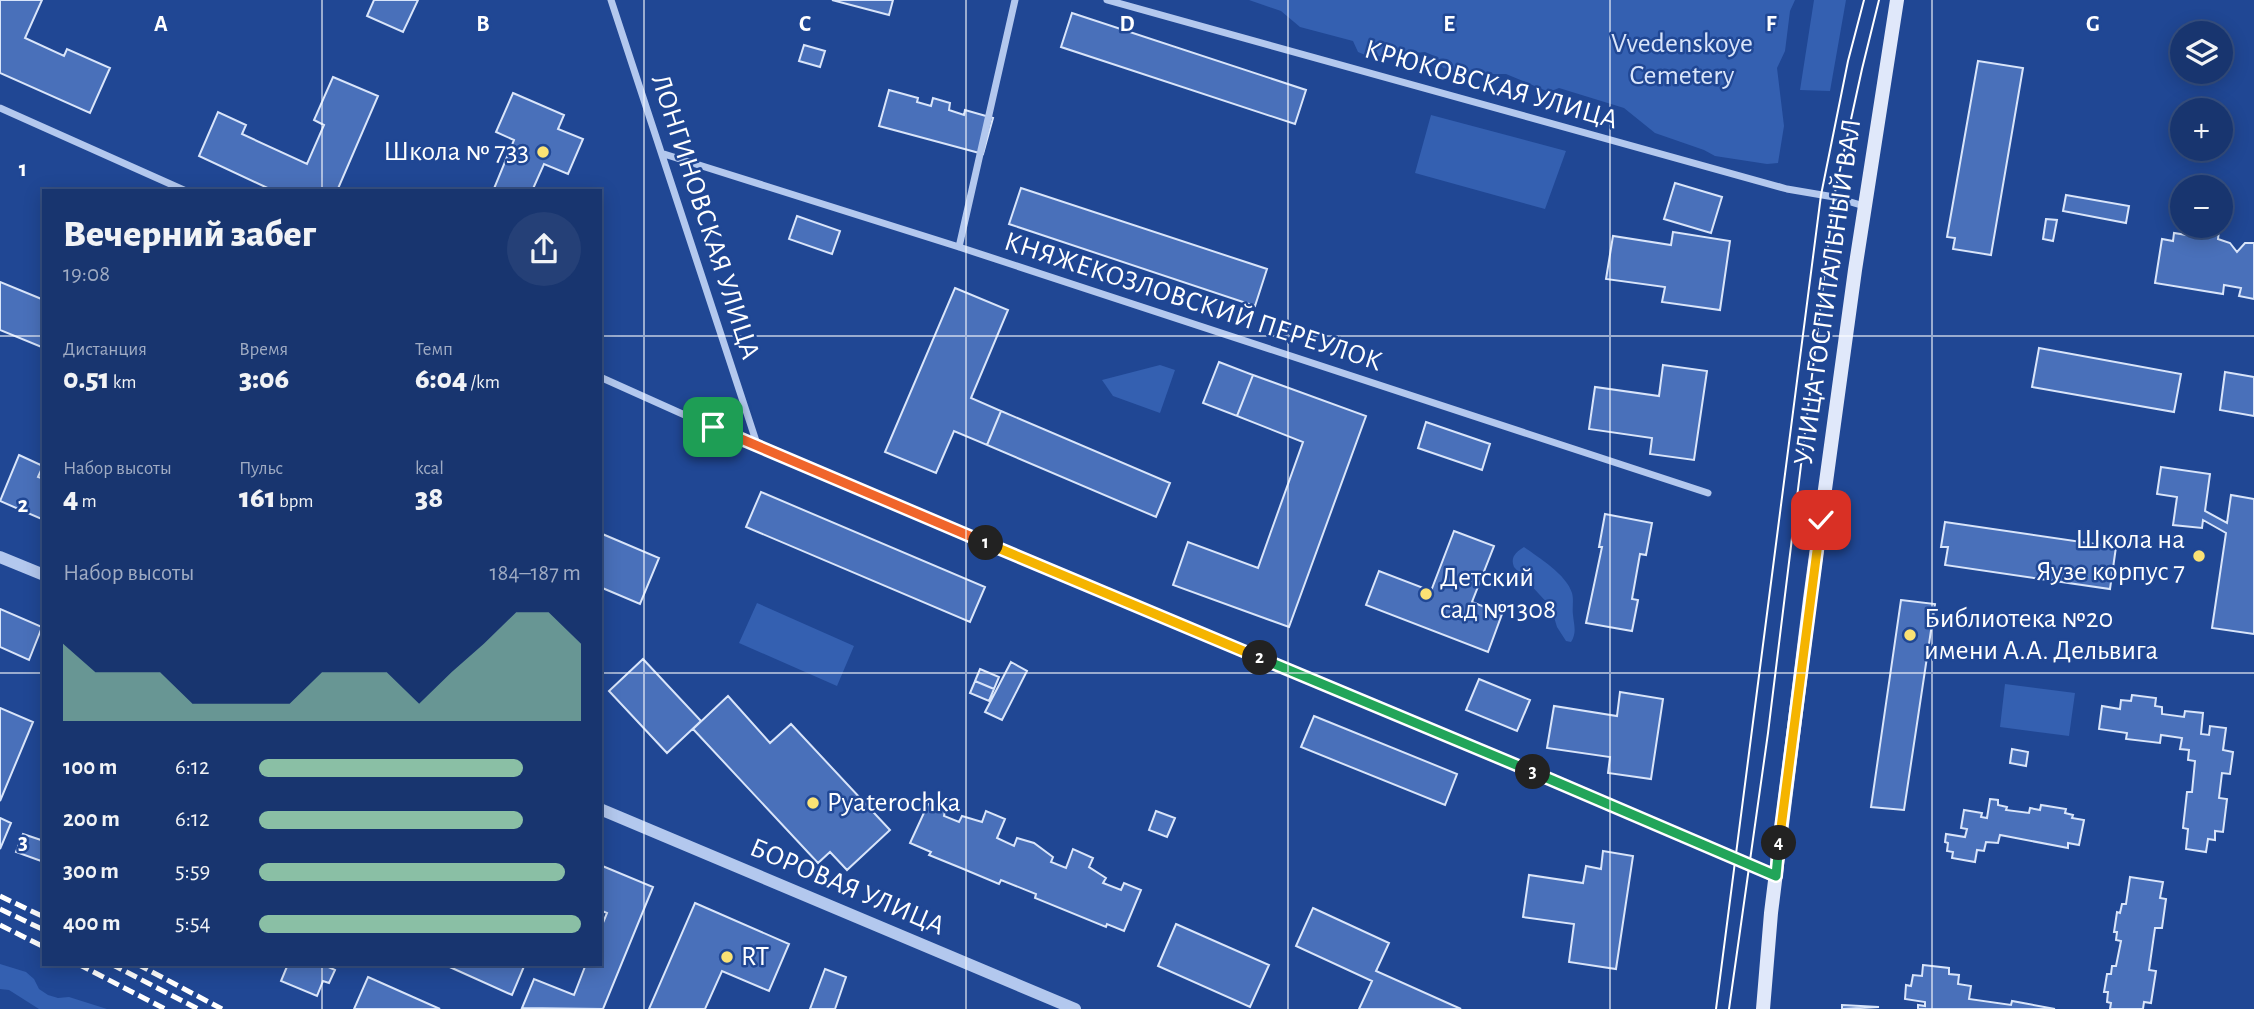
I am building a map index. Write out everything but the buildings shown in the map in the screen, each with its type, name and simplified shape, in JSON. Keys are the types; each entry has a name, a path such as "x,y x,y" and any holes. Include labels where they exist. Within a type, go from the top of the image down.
{"main road":[{"name":"УЛИЦА ГОСПИТАЛЬНЫЙ ВАЛ","path":"1763,1009 1776,876 1810,599 1864,206 1897,0"}],"street":[{"name":"ЛОНГИНОВСКАЯ УЛИЦА","path":"611,0 664,154 758,447"},
{"path":"959,247 1014,0"},
{"name":"КРЮКОВСКАЯ УЛИЦА","path":"1107,0 1787,189 1834,197 1864,206"},
{"path":"0,108 182,189"},
{"name":"КНЯЖЕКОЗЛОВСКИЙ ПЕРЕУЛОК","path":"664,154 959,247 1708,493"},
{"path":"602,378 758,447 1776,876"},
{"path":"0,557 42,574"},
{"name":"БОРОВАЯ УЛИЦА","path":"602,811 1074,1009"}],"green space":[{"name":"Vvedenskoye Cemetery","path":"1249,0 1795,0 1790,11 1785,51 1777,68 1784,126 1778,163 1767,164 1715,156 1655,133 1624,108 1559,88 1549,92 1506,74 1473,74 1443,68 1437,57 1425,52 1370,57 1358,52 1353,41 1300,27 1281,11"},
{"path":"1814,0 1846,0 1830,91 1800,90"},
{"path":"1431,115 1566,151 1545,209 1415,173"},
{"path":"1160,365 1175,370 1160,413 1113,396 1102,380"},
{"path":"1524,547 1551,567 1569,586 1573,596 1575,629 1571,642 1566,641 1557,627 1551,607 1514,567 1514,555"},
{"path":"757,603 854,646 837,686 739,643"},
{"path":"2005,684 2075,693 2069,736 2000,727"},
{"path":"0,964 26,972 34,979 39,989 48,995 69,997 107,1009 39,1009 9,990 0,989"}],"tram line":[{"path":"1716,1009 1821,195 1848,61 1864,0"},
{"path":"1729,1009 1768,733 1834,197 1879,0"}],"railway":[{"path":"0,896 42,916"},
{"path":"0,909 42,929"},
{"path":"0,925 42,946"},
{"path":"82,966 165,1009"},
{"path":"115,966 198,1009"},
{"path":"141,966 222,1009"}],"place":[{"name":"Школа № 733","path":"543,152"},
{"name":"Школа на Яузе корпус 7","path":"2199,556"},
{"name":"Детский сад №1308","path":"1426,594"},
{"name":"Библиотека №20 имени А.А. Дельвига","path":"1910,635"},
{"name":"Pyaterochka","path":"813,803"},
{"name":"RT","path":"727,957"}],"route":[{"path":"713,427 1776,876 1821,520"}]}
